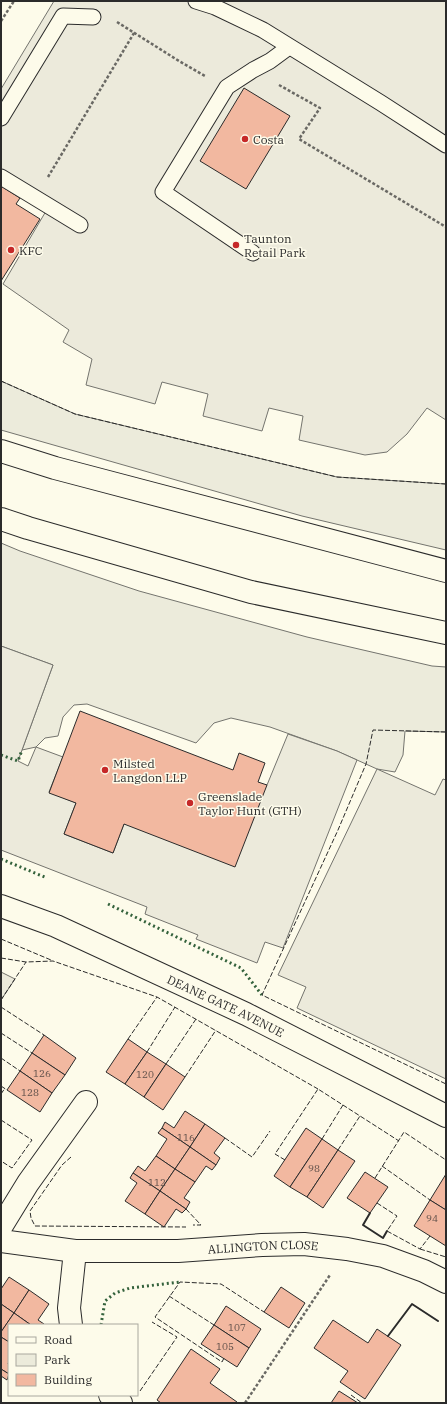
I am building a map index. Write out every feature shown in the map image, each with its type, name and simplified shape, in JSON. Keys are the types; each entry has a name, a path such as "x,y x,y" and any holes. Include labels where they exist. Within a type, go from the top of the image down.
{"street":[{"path":"1,451 55,468 446,570"},
{"path":"1,519 251,592 446,633"},
{"name":"DEANE GATE AVENUE","path":"1,906 56,926 246,1014 446,1116"},
{"path":"1,1228 28,1183 86,1102"},
{"name":"ALLINGTON CLOSE","path":"1,1241 75,1251 178,1251 262,1245 304,1244 346,1249 383,1256 424,1271 446,1282"},
{"path":"71,1324 69,1308 75,1251"},
{"path":"111,1396 121,1403"}],"lane":[{"path":"196,1 215,7 263,30 446,145"},
{"path":"1,118 63,16 93,17"},
{"path":"253,252 163,192 227,87 270,61 289,47"},
{"path":"1,177 80,225"}],"path":[{"path":"1,21 14,1"},
{"path":"116,22 179,61 227,87"},
{"path":"35,198 134,33"},
{"path":"253,70 320,108 299,139 446,227"},
{"path":"245,1403 346,1249"}],"green space":[{"path":"1,381 75,414 337,477 446,484 446,550 302,516 1,430"},
{"path":"1,543 20,551 139,591 307,637 432,666 446,667 446,732 405,731 403,755 395,772 377,769 337,751 270,727 231,718 214,723 196,743 87,704 74,705 63,717 58,736 45,738 36,747 22,750 53,665 1,646"}],"shaded area":[{"name":"Taunton Retail Park","path":"54,1 446,1 446,420 427,408 407,434 387,452 365,455 299,440 303,416 269,408 262,431 203,416 208,394 162,382 155,404 86,385 92,359 63,342 69,330 3,284 49,206 1,177 1,89"},
{"path":"1,646 53,665 18,761 28,766 36,747 63,757 49,792 76,803 64,834 113,853 124,824 267,785 288,734 337,751 357,760 283,948 265,942 257,963 196,939 198,935 145,914 147,907 1,850"},
{"path":"377,769 435,795 443,779 446,780 446,1079 297,1008 306,987 278,975"},
{"path":"1,972 15,979 1,1000"}],"building":[{"name":"Costa","path":"244,88 290,116 246,189 200,161"},
{"name":"KFC","path":"1,186 20,198 16,204 40,219 1,281"},
{"path":"80,711 233,770 239,753 265,763 258,782 267,785 235,867 124,824 113,853 64,834 76,803 49,793"},
{"path":"44,1035 76,1058 65,1075 32,1053"},
{"path":"128,1039 147,1052 125,1084 106,1072"},
{"path":"147,1052 166,1064 144,1097 125,1084"},
{"path":"32,1053 65,1075 52,1093 20,1071"},
{"path":"166,1064 185,1077 163,1110 144,1097"},
{"path":"20,1071 52,1093 40,1112 7,1090"},
{"path":"185,1111 205,1124 190,1147 162,1128 165,1122 174,1128"},
{"path":"205,1124 225,1138 214,1153 220,1158 216,1165 190,1147"},
{"path":"162,1128 190,1147 175,1169 156,1156 167,1139 158,1133"},
{"path":"306,1128 322,1139 290,1187 274,1176"},
{"path":"322,1139 338,1150 307,1197 290,1187"},
{"path":"190,1147 216,1165 212,1170 206,1166 195,1182 175,1169"},
{"path":"338,1150 355,1161 323,1208 307,1197"},
{"path":"156,1156 175,1169 160,1191 133,1173 138,1166 145,1171"},
{"path":"175,1169 195,1182 184,1198 190,1202 186,1209 160,1191"},
{"path":"365,1172 388,1187 370,1213 347,1198"},
{"path":"133,1173 160,1191 145,1214 125,1201 137,1183 130,1178"},
{"path":"446,1174 446,1210 430,1200"},
{"path":"160,1191 186,1209 182,1213 176,1209 164,1227 145,1214"},
{"path":"430,1200 446,1210 446,1246 414,1226"},
{"path":"9,1277 29,1290 14,1313 1,1304 1,1289"},
{"path":"281,1287 305,1303 289,1328 264,1312"},
{"path":"29,1290 49,1304 38,1320 44,1324 30,1324 14,1313"},
{"path":"1,1304 14,1313 1,1332"},
{"path":"226,1306 261,1329 249,1348 214,1325"},
{"path":"14,1313 30,1324 8,1324 8,1341 1,1337 1,1332"},
{"path":"333,1320 368,1343 377,1329 401,1345 365,1399 340,1382 348,1371 314,1348"},
{"path":"214,1325 249,1348 237,1367 201,1344"},
{"path":"1,1337 8,1341 8,1373 1,1369"},
{"path":"191,1349 220,1369 210,1383 237,1402 236,1403 161,1403 157,1400"},
{"path":"1,1369 8,1373 7,1380 1,1376"},
{"path":"339,1391 358,1403 331,1403"}],"hedge":[{"path":"1,755 18,761 22,750"},
{"path":"1,859 47,878"},
{"path":"108,904 241,968 262,995"},
{"path":"101,1324 105,1301 115,1293 130,1288 180,1282"}],"fence":[{"path":"1,381 75,414 337,477 446,484"},
{"path":"446,732 373,730 366,764 338,830 262,995 446,1084"},
{"path":"1,939 51,960"},
{"path":"1,958 26,962 53,961 157,997 318,1089"},
{"path":"1,1000 26,962"},
{"path":"128,1039 157,997"},
{"path":"1,1007 44,1035"},
{"path":"147,1052 175,1007"},
{"path":"166,1064 196,1019"},
{"path":"185,1077 216,1030"},
{"path":"1,1033 32,1053"},
{"path":"1,1058 20,1071"},
{"path":"1,1086 7,1090"},
{"path":"1,1094 5,1088"},
{"path":"285,1160 275,1154 318,1089 399,1141"},
{"path":"322,1139 343,1105"},
{"path":"338,1150 360,1116"},
{"path":"1,1120 32,1140 12,1168 1,1161"},
{"path":"225,1138 252,1157 270,1131"},
{"path":"375,1178 404,1132 446,1160"},
{"path":"71,1157 62,1165 30,1211 31,1218 35,1226 186,1227"},
{"path":"382,1166 430,1200"},
{"path":"377,1203 397,1216 387,1231 420,1249 430,1236"},
{"path":"186,1209 201,1225 193,1225"},
{"path":"420,1249 446,1257"},
{"path":"224,1358 222,1362 155,1317 180,1282 221,1284 264,1312"},
{"path":"169,1296 214,1325"},
{"path":"140,1391 177,1337 152,1322"},
{"path":"351,1395 362,1403"}],"wall":[{"path":"370,1213 363,1225 383,1238 387,1231"},
{"path":"388,1336 412,1304 438,1321"}],"place":[{"name":"Costa","path":"245,139"},
{"name":"Taunton Retail Park","path":"236,245"},
{"name":"KFC","path":"11,250"},
{"name":"Milsted Langdon LLP","path":"105,770"},
{"name":"Greenslade Taylor Hunt (GTH)","path":"190,803"}]}
